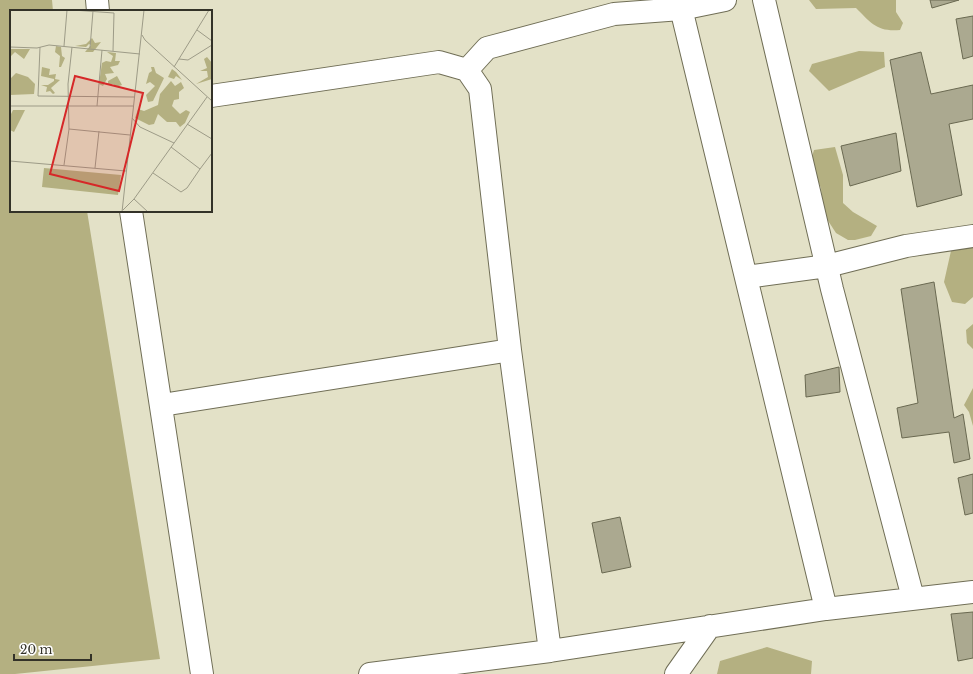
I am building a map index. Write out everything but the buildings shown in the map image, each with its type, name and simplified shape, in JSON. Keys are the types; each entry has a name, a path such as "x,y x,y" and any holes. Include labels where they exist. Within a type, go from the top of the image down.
{"street":[{"path":"96,0 98,10"},
{"path":"467,70 487,48 614,14 725,0"},
{"path":"764,0 827,266 913,598"},
{"path":"680,5 826,609"},
{"path":"212,96 439,62 467,70 480,89 510,350 550,651"},
{"path":"131,212 162,404 202,674"},
{"path":"746,277 827,266 906,246 973,236"},
{"path":"162,404 510,350"},
{"path":"370,674 550,651 826,609 973,592"},
{"path":"676,674 710,626"}],"shaded area":[{"path":"0,0 52,0 53,10 10,10 10,212 87,212 160,659 15,674 0,674"},
{"path":"809,0 896,0 896,12 903,23 900,30 886,30 870,22 856,8 816,9"},
{"path":"859,51 884,52 885,67 829,91 809,71 812,64"},
{"path":"835,147 843,175 843,203 853,212 877,226 871,236 848,240 836,233 823,213 821,188 810,163 814,150"},
{"path":"973,241 973,297 965,304 952,302 944,282 953,242"},
{"path":"973,324 973,349 967,343 966,330"},
{"path":"973,388 973,426 969,412 964,405"},
{"path":"767,647 812,661 811,674 717,674 720,661"}]}
